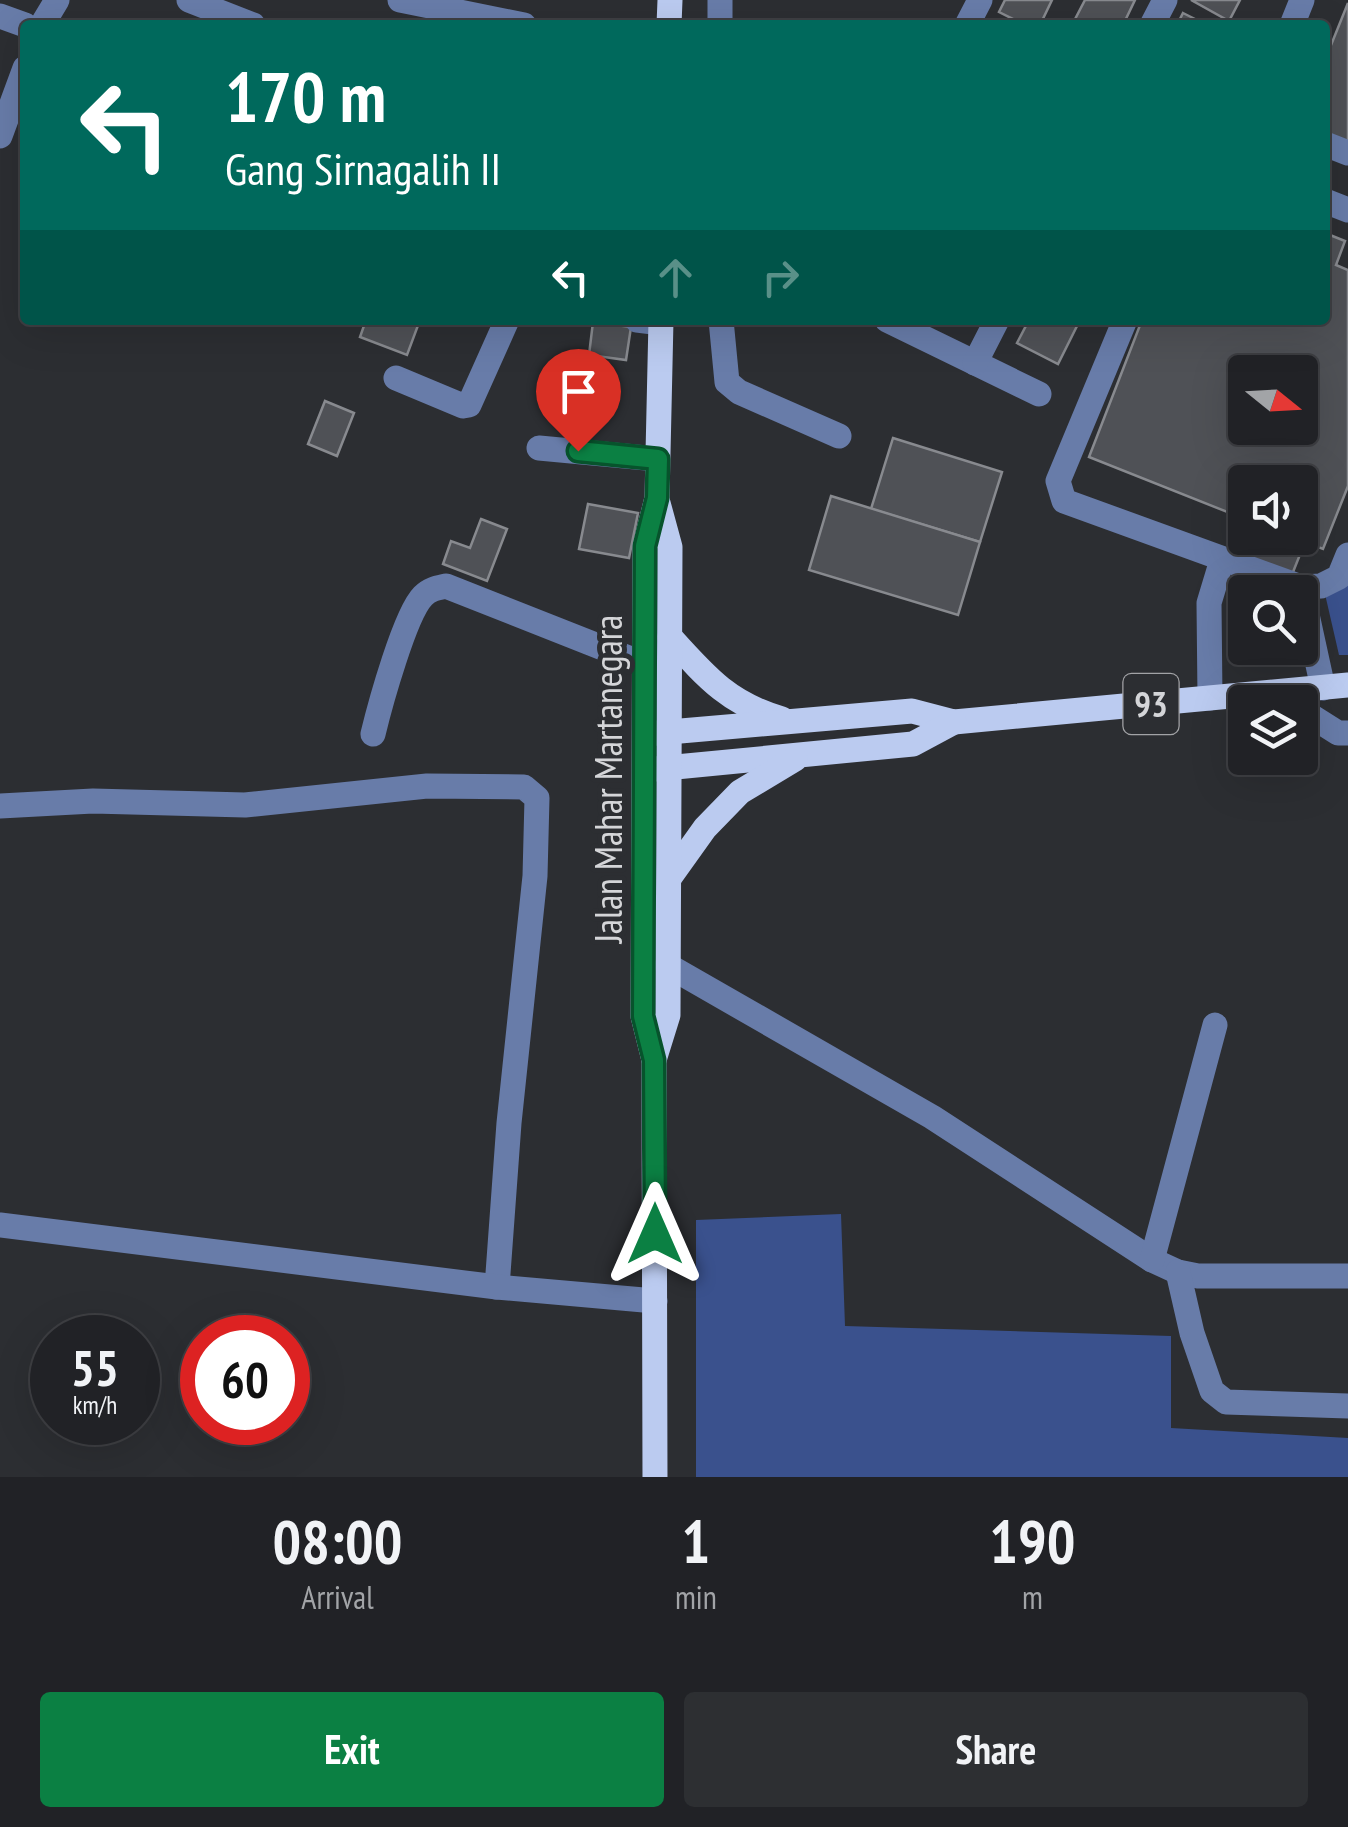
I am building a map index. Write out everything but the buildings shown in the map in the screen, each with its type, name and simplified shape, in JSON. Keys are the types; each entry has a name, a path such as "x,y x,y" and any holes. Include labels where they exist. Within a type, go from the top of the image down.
{"main road":[{"name":"Jalan Mahar Martanegara","path":"653,325 658,459 657,498 645,546 646,665 658,734"},
{"name":"Jalan Mahar Martanegara","path":"655,1477 654,1060 643,1016 658,734 670,638 670,546 657,498"},
{"path":"670,638 716,688 738,702 780,719 802,723"},
{"name":"93","path":"658,734 912,711 954,722 1228,698"},
{"name":"93","path":"658,769 913,744 954,722"},
{"path":"669,880 705,828 740,792 804,754"},
{"name":"Jalan Mahar Martanegara","path":"654,1060 668,1015 669,880 658,769"}],"street":[{"path":"189,0 240,20"},
{"path":"400,0 483,9 511,20"},
{"path":"0,136 20,82"},
{"path":"396,378 463,406 469,405 505,325"},
{"path":"721,325 728,382 739,392 839,436"},
{"path":"897,325 1038,394"},
{"path":"975,363 994,325"},
{"path":"1122,325 1058,481 1064,501 1266,575"},
{"path":"539,448 658,459"},
{"path":"1318,586 1339,577 1348,556"},
{"path":"1210,698 1209,603 1222,560"},
{"path":"374,734 393,662 420,599 429,591 446,586 646,665"},
{"path":"1318,634 1336,686"},
{"path":"1318,720 1338,733 1348,733"},
{"path":"0,806 94,801 245,805 428,786 524,787 533,792 537,798 535,876 509,1123 497,1286"},
{"path":"667,965 932,1117 1152,1260 1178,1272 1198,1276 1348,1276"},
{"path":"1152,1260 1215,1026"},
{"path":"0,1225 497,1286 655,1301"},
{"path":"1178,1272 1192,1334 1212,1391 1219,1398 1226,1402 1348,1406"}],"shaded area":[{"path":"1348,583 1348,655 1339,655 1325,594"},
{"path":"841,1214 845,1326 1171,1336 1171,1428 1348,1438 1348,1477 696,1477 696,1220"}],"route":[{"path":"578,451 658,459 657,498 645,546 643,1016 654,1060 655,1234"}]}
